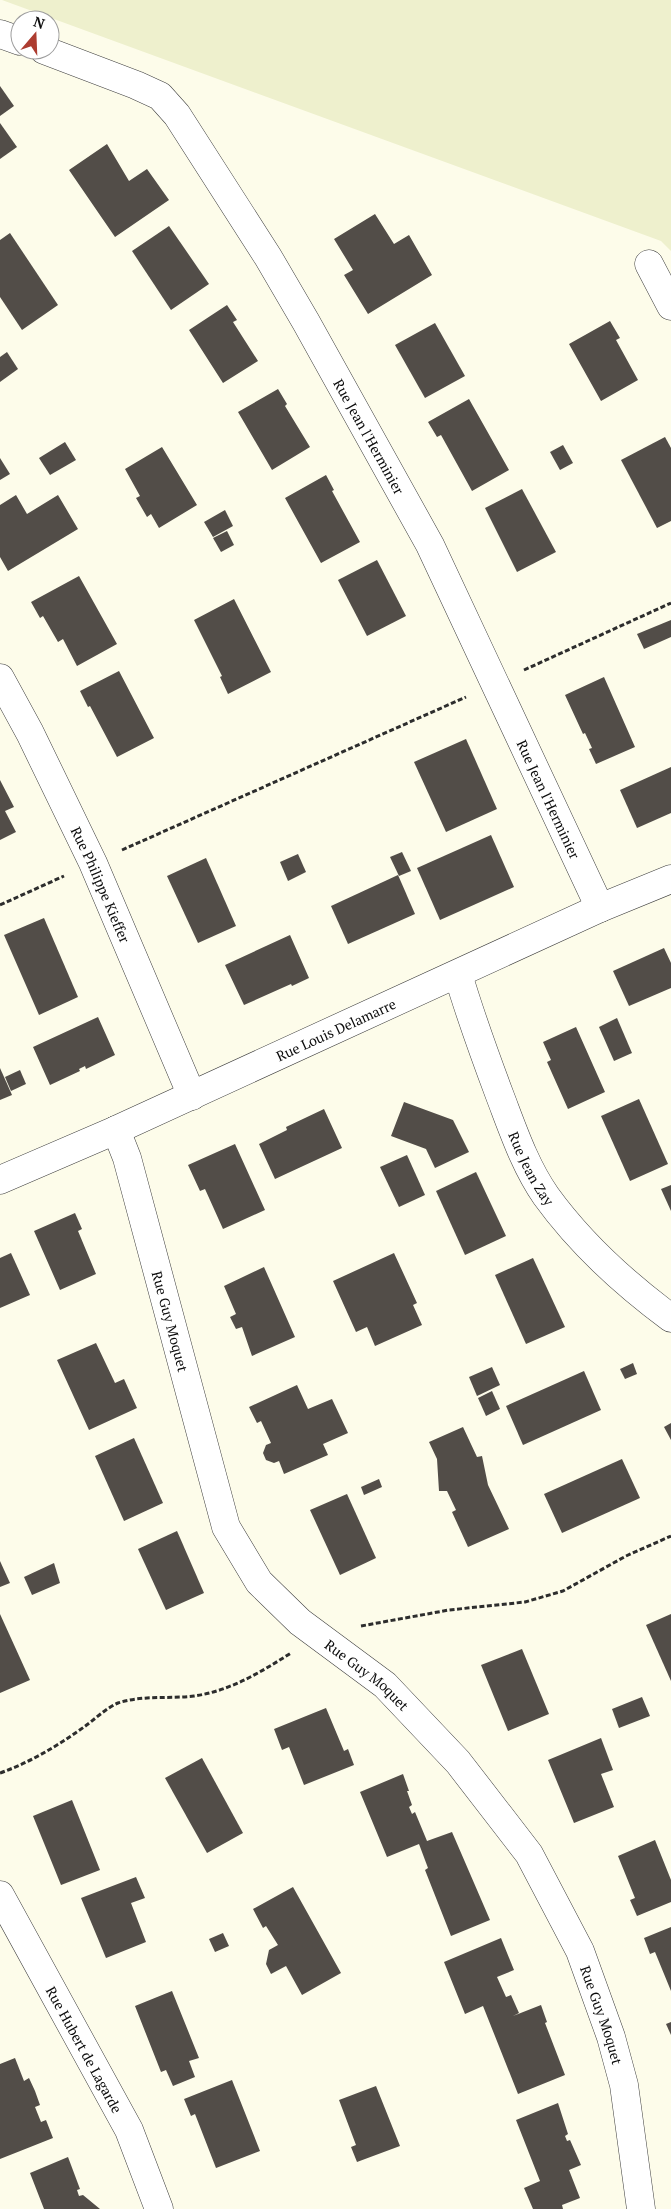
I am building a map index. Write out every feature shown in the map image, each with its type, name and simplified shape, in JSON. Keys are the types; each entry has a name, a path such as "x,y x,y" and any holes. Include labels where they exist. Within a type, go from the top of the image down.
{"street":[{"name":"Rue Jean l'Herminier","path":"60,56 136,84 160,96 177,115 268,257 430,545 600,908"},
{"path":"649,264 671,306"},
{"name":"Rue Philippe Kieffer","path":"0,678 30,734 93,863 192,1096"},
{"name":"Rue Louis Delamarre","path":"0,1180 192,1096 600,908 671,878"},
{"name":"Rue Jean Zay","path":"458,974 467,1007 520,1150 545,1196 580,1239 646,1300 671,1318"},
{"name":"Rue Guy Moquet","path":"116,1130 127,1158 226,1527 259,1582 300,1622 385,1685 458,1762 529,1854 580,1951 611,2037 624,2085 641,2209"},
{"name":"Rue Hubert de Lagarde","path":"0,1895 129,2130 159,2209"}],"path":[{"path":"0,905 671,603"}],"green space":[{"path":"2,0 671,0 671,251 661,241 60,21 60,10 29,10"}],"building":[{"path":"0,86 14,106 0,116"},
{"path":"0,123 17,147 0,159"},
{"path":"107,144 129,181 147,169 169,200 115,237 69,170"},
{"path":"375,214 394,244 409,235 432,275 368,314 344,275 353,270 334,239"},
{"path":"169,226 209,284 171,310 132,251"},
{"path":"10,233 58,305 22,330 0,297 0,240"},
{"path":"227,305 237,320 233,322 258,361 223,383 189,330"},
{"path":"610,321 620,338 616,340 638,380 601,401 569,344"},
{"path":"435,323 465,376 425,398 395,345"},
{"path":"7,352 18,369 0,382 0,357"},
{"path":"278,389 287,404 285,406 310,447 272,470 238,412"},
{"path":"469,399 509,470 472,491 441,435 437,437 428,422"},
{"path":"665,437 671,448 671,521 657,528 621,460"},
{"path":"65,442 76,460 50,475 39,458"},
{"path":"563,445 573,463 560,470 550,452"},
{"path":"162,447 197,505 159,528 151,514 147,517 136,498 140,496 125,469"},
{"path":"0,458 10,474 0,480"},
{"path":"326,475 334,490 332,491 360,542 321,563 285,498"},
{"path":"522,489 556,552 517,572 485,508"},
{"path":"16,495 27,514 58,495 78,529 8,571 0,557 0,505"},
{"path":"225,510 233,526 213,537 204,522"},
{"path":"227,531 234,545 221,552 213,538"},
{"path":"377,560 406,616 367,636 338,580"},
{"path":"79,576 117,644 77,666 63,639 58,642 43,616 40,618 31,602"},
{"path":"234,599 271,672 228,694 220,677 222,676 194,620"},
{"path":"671,620 671,637 644,649 637,634"},
{"path":"119,671 154,738 117,757 80,691"},
{"path":"604,677 635,747 596,764 589,749 592,748 585,733 583,734 565,695"},
{"path":"466,739 497,809 446,832 414,762"},
{"path":"671,767 671,813 637,828 620,790"},
{"path":"0,780 14,807 5,811 16,832 0,840"},
{"path":"491,835 514,887 440,920 417,868"},
{"path":"402,852 411,871 399,876 390,857"},
{"path":"298,854 306,872 288,881 280,862"},
{"path":"206,858 236,926 198,943 167,876"},
{"path":"398,875 415,914 348,944 331,906"},
{"path":"44,918 78,997 39,1015 4,935"},
{"path":"290,935 309,978 244,1005 225,965"},
{"path":"664,948 671,963 671,988 629,1006 613,971"},
{"path":"98,1017 115,1055 86,1069 85,1066 79,1069 80,1071 50,1085 33,1047"},
{"path":"617,1018 632,1053 614,1061 599,1027"},
{"path":"576,1027 605,1092 568,1109 547,1062 551,1060 543,1042"},
{"path":"0,1068 12,1095 0,1100"},
{"path":"20,1070 26,1084 11,1091 5,1077"},
{"path":"639,1099 668,1164 630,1181 601,1116"},
{"path":"404,1102 453,1120 469,1152 435,1168 426,1149 391,1136"},
{"path":"324,1109 342,1148 275,1179 259,1144 287,1130 286,1127"},
{"path":"235,1144 265,1210 223,1229 205,1189 200,1191 188,1165"},
{"path":"407,1155 425,1195 399,1207 380,1167"},
{"path":"476,1172 506,1236 465,1255 436,1191"},
{"path":"671,1185 671,1211 661,1189"},
{"path":"75,1213 82,1229 78,1231 96,1274 60,1290 34,1231"},
{"path":"11,1253 30,1295 0,1308 0,1258"},
{"path":"394,1253 417,1303 413,1305 422,1325 375,1346 367,1327 356,1332 333,1281"},
{"path":"533,1258 565,1327 526,1344 495,1275"},
{"path":"264,1267 295,1337 252,1356 242,1327 236,1329 230,1317 236,1314 224,1286"},
{"path":"96,1343 115,1383 124,1379 137,1408 89,1430 57,1360"},
{"path":"633,1363 637,1374 625,1379 620,1369"},
{"path":"492,1367 500,1385 477,1396 469,1377"},
{"path":"584,1371 601,1410 523,1445 506,1406"},
{"path":"297,1385 308,1409 332,1399 348,1433 323,1444 328,1455 284,1474 279,1461 274,1463 266,1460 263,1453 266,1445 271,1443 261,1421 257,1423 249,1407"},
{"path":"492,1391 500,1409 486,1416 478,1398"},
{"path":"671,1423 671,1440 664,1427"},
{"path":"463,1427 477,1457 482,1456 488,1485 509,1529 468,1547 452,1512 456,1510 447,1491 439,1491 437,1459 429,1442"},
{"path":"134,1438 163,1503 124,1521 95,1456"},
{"path":"622,1459 640,1498 562,1533 544,1494"},
{"path":"379,1479 382,1487 364,1495 361,1487"},
{"path":"347,1494 376,1558 340,1575 310,1510"},
{"path":"177,1531 204,1593 166,1610 138,1549"},
{"path":"0,1561 10,1583 0,1587"},
{"path":"54,1563 60,1583 32,1595 24,1577"},
{"path":"0,1614 30,1680 0,1693"},
{"path":"671,1614 671,1681 646,1625"},
{"path":"522,1649 549,1714 508,1731 481,1665"},
{"path":"642,1697 650,1716 619,1728 612,1709"},
{"path":"326,1708 344,1751 348,1749 354,1765 304,1785 289,1747 282,1750 274,1729"},
{"path":"601,1738 613,1770 601,1774 614,1807 574,1823 548,1760"},
{"path":"202,1758 243,1833 207,1853 165,1778"},
{"path":"403,1774 412,1805 409,1807 412,1814 415,1812 427,1841 452,1832 490,1920 451,1936 425,1870 428,1868 419,1844 387,1857 360,1792"},
{"path":"72,1800 100,1870 61,1885 33,1816"},
{"path":"655,1840 671,1880 671,1902 637,1916 630,1900 635,1898 618,1856"},
{"path":"136,1877 145,1898 131,1903 146,1942 106,1958 81,1898"},
{"path":"293,1887 341,1973 302,1995 286,1966 271,1974 266,1964 269,1950 278,1945 266,1926 263,1928 253,1909"},
{"path":"671,1927 671,1991 655,1952 650,1954 644,1938"},
{"path":"223,1933 229,1946 215,1952 209,1939"},
{"path":"501,1938 514,1970 497,1977 506,1997 511,1995 519,2013 513,2016 541,2005 547,2022 545,2023 565,2075 518,2094 483,2006 465,2014 444,1962"},
{"path":"172,1991 199,2058 189,2061 195,2077 173,2086 166,2070 161,2072 135,2006"},
{"path":"671,2022 671,2035 666,2024"},
{"path":"15,2058 24,2081 29,2078 40,2105 35,2107 41,2122 46,2120 53,2138 0,2159 0,2064"},
{"path":"232,2080 260,2151 216,2168 195,2114 191,2116 184,2099"},
{"path":"376,2086 400,2146 357,2162 351,2147 356,2145 339,2100"},
{"path":"558,2103 568,2134 565,2136 567,2141 570,2140 581,2165 569,2170 580,2198 562,2205 563,2209 533,2209 524,2188 540,2181 516,2120"},
{"path":"68,2157 80,2189 77,2190 79,2196 83,2195 100,2209 44,2209 30,2173"}]}
